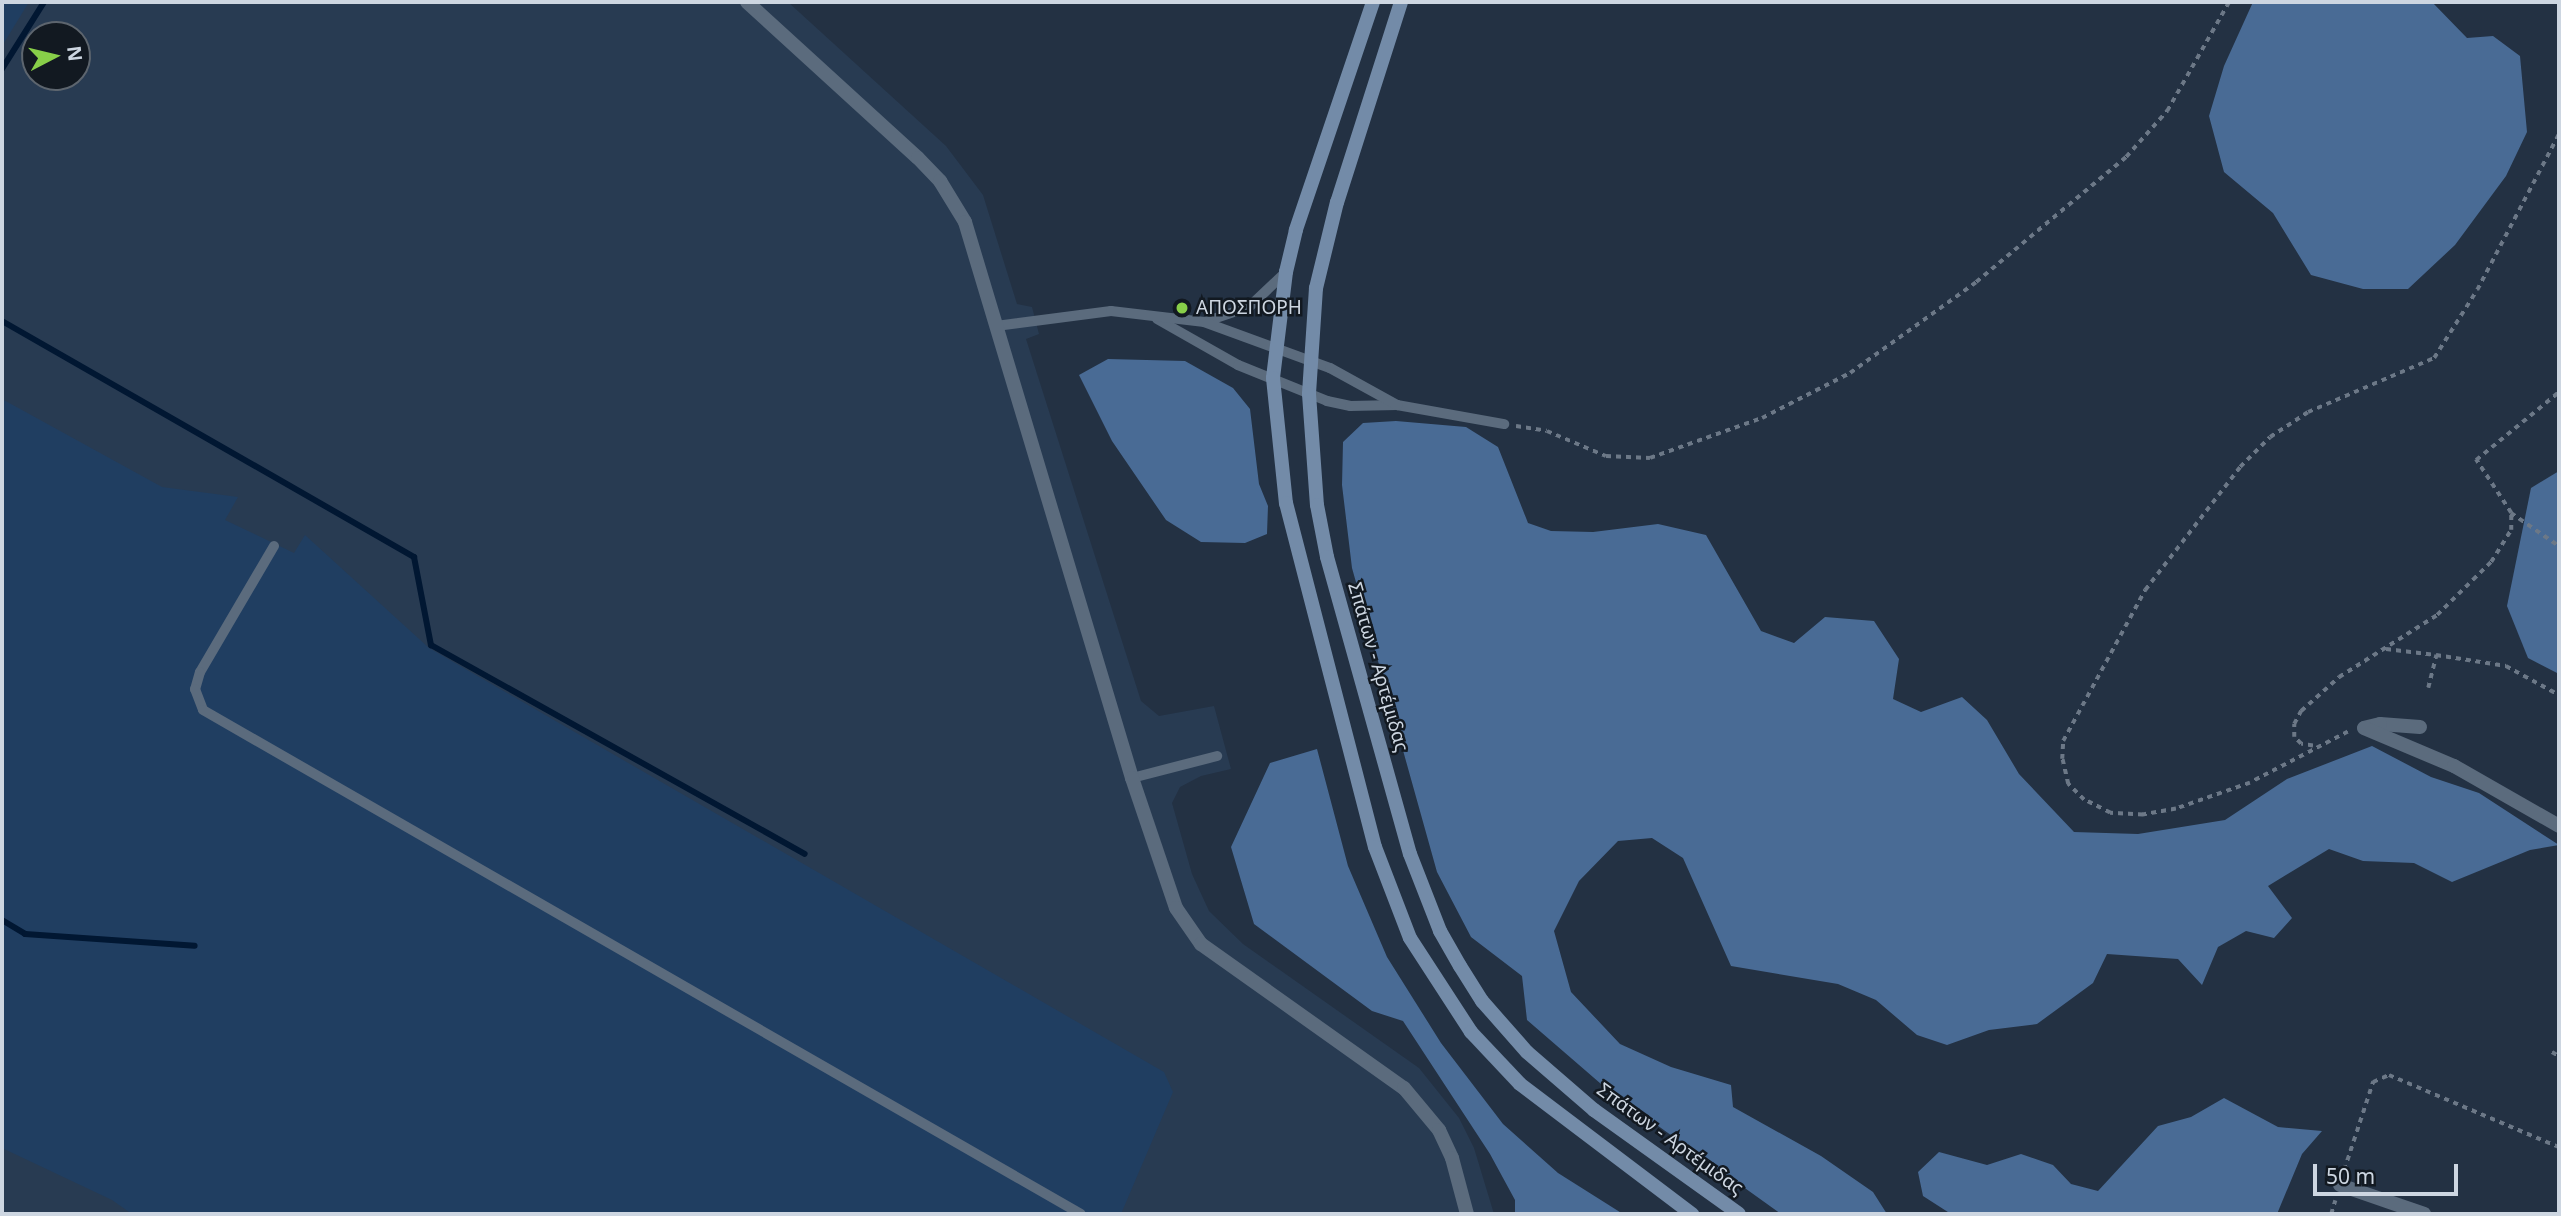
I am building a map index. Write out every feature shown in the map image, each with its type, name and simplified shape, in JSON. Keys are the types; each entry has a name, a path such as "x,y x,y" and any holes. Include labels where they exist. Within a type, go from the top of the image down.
{"main road":[{"path":"1373,2 1286,272 1273,378 1286,503 1375,847 1410,938 1471,1032 1520,1084 1692,1214"},
{"name":"Σπάτων - Αρτέμιδας","path":"1401,2 1337,202 1316,288 1309,394 1317,505 1327,556 1410,854 1440,931 1482,1001 1527,1052 1594,1110 1739,1214"}],"street":[{"path":"747,2 940,181 965,222 1132,778 1169,890 1201,944 1404,1088 1439,1130 1452,1158 1467,1214"},
{"path":"2364,728 2380,724 2420,727"},
{"path":"2364,728 2454,766 2559,826"},
{"path":"2340,1185 2424,1214"}],"lane":[{"path":"1204,322 1248,307 1286,272"},
{"path":"996,326 1086,312 1204,322 1310,360 1397,405"},
{"path":"1155,317 1210,351 1309,394 1350,406 1397,405 1504,424"},
{"path":"274,546 200,672 195,689 204,710 1081,1214"},
{"path":"1132,778 1217,756"}],"path":[{"path":"1504,424 1547,431 1606,456 1650,458 1762,418 1850,373 1986,274 2126,158 2166,111 2230,2"},
{"path":"2364,728 2315,746 2250,783 2176,809 2143,816 2110,813 2084,800 2068,784 2062,759 2063,741 2145,590 2240,467 2270,437 2308,412 2434,358 2477,290 2559,134"},
{"path":"2559,392 2476,460 2511,513 2559,546"},
{"path":"2315,746 2301,744 2294,737 2294,724 2301,711 2339,677 2385,649 2466,592 2511,530 2511,513"},
{"path":"2385,649 2506,666 2559,695"},
{"path":"2428,688 2436,655"},
{"path":"2552,1052 2559,1056"},
{"path":"2331,1214 2365,1101 2373,1082 2381,1076 2398,1077 2559,1147"}],"shaded area":[{"path":"2,2 788,2 946,146 983,195 1017,304 1032,307 1039,334 1026,339 1141,701 1159,716 1214,706 1231,769 1201,776 1180,787 1172,803 1192,874 1209,911 1243,944 1419,1068 1459,1118 1474,1148 1494,1214 2,1214"},
{"path":"2,2 29,2 2,46"},
{"path":"2253,2 2432,2 2467,38 2493,36 2520,56 2527,132 2506,176 2455,245 2408,289 2363,289 2311,275 2273,213 2224,172 2209,116 2224,66"},
{"path":"1108,359 1185,361 1233,388 1250,409 1259,484 1268,506 1267,534 1245,543 1201,542 1166,520 1112,441 1079,375"},
{"path":"2,399 162,487 238,497 225,520 294,553 305,535 429,648 1164,1072 1173,1092 1121,1214 132,1214 112,1200 2,1148"},
{"path":"1396,421 1466,427 1498,447 1528,523 1551,531 1593,532 1658,524 1706,535 1761,631 1794,643 1825,617 1874,621 1899,659 1893,699 1921,712 1962,697 1987,720 2019,774 2074,832 2138,834 2225,820 2287,779 2372,746 2431,777 2479,793 2559,845 2530,850 2452,882 2414,863 2363,861 2329,849 2268,886 2292,918 2274,938 2246,931 2218,947 2202,985 2178,959 2107,954 2093,983 2037,1024 1989,1030 1947,1045 1917,1035 1876,1000 1838,984 1731,966 1683,858 1652,838 1618,841 1579,881 1554,931 1571,992 1620,1044 1671,1067 1731,1085 1733,1107 1821,1156 1873,1192 1887,1214 1781,1214 1608,1090 1527,1020 1522,976 1471,937 1437,872 1352,568 1342,485 1343,442 1363,423"},
{"path":"2559,471 2559,674 2528,658 2507,606 2531,488"},
{"path":"1317,749 1348,866 1387,957 1441,1043 1503,1124 1558,1173 1623,1214 1515,1214 1515,1200 1490,1154 1403,1021 1372,1011 1254,924 1231,847 1270,763"},
{"path":"2224,1098 2278,1127 2322,1131 2302,1154 2277,1214 1951,1214 1923,1196 1918,1172 1939,1152 1987,1165 2021,1154 2053,1165 2071,1184 2098,1191 2158,1126 2191,1117"}],"waterway":[{"path":"2,69 44,2"},
{"path":"2,321 414,557 431,645 805,854"},
{"path":"2,920 25,934 195,946"}],"place":[{"name":"ΑΠΟΣΠΟΡΗ","path":"1182,308"}]}
